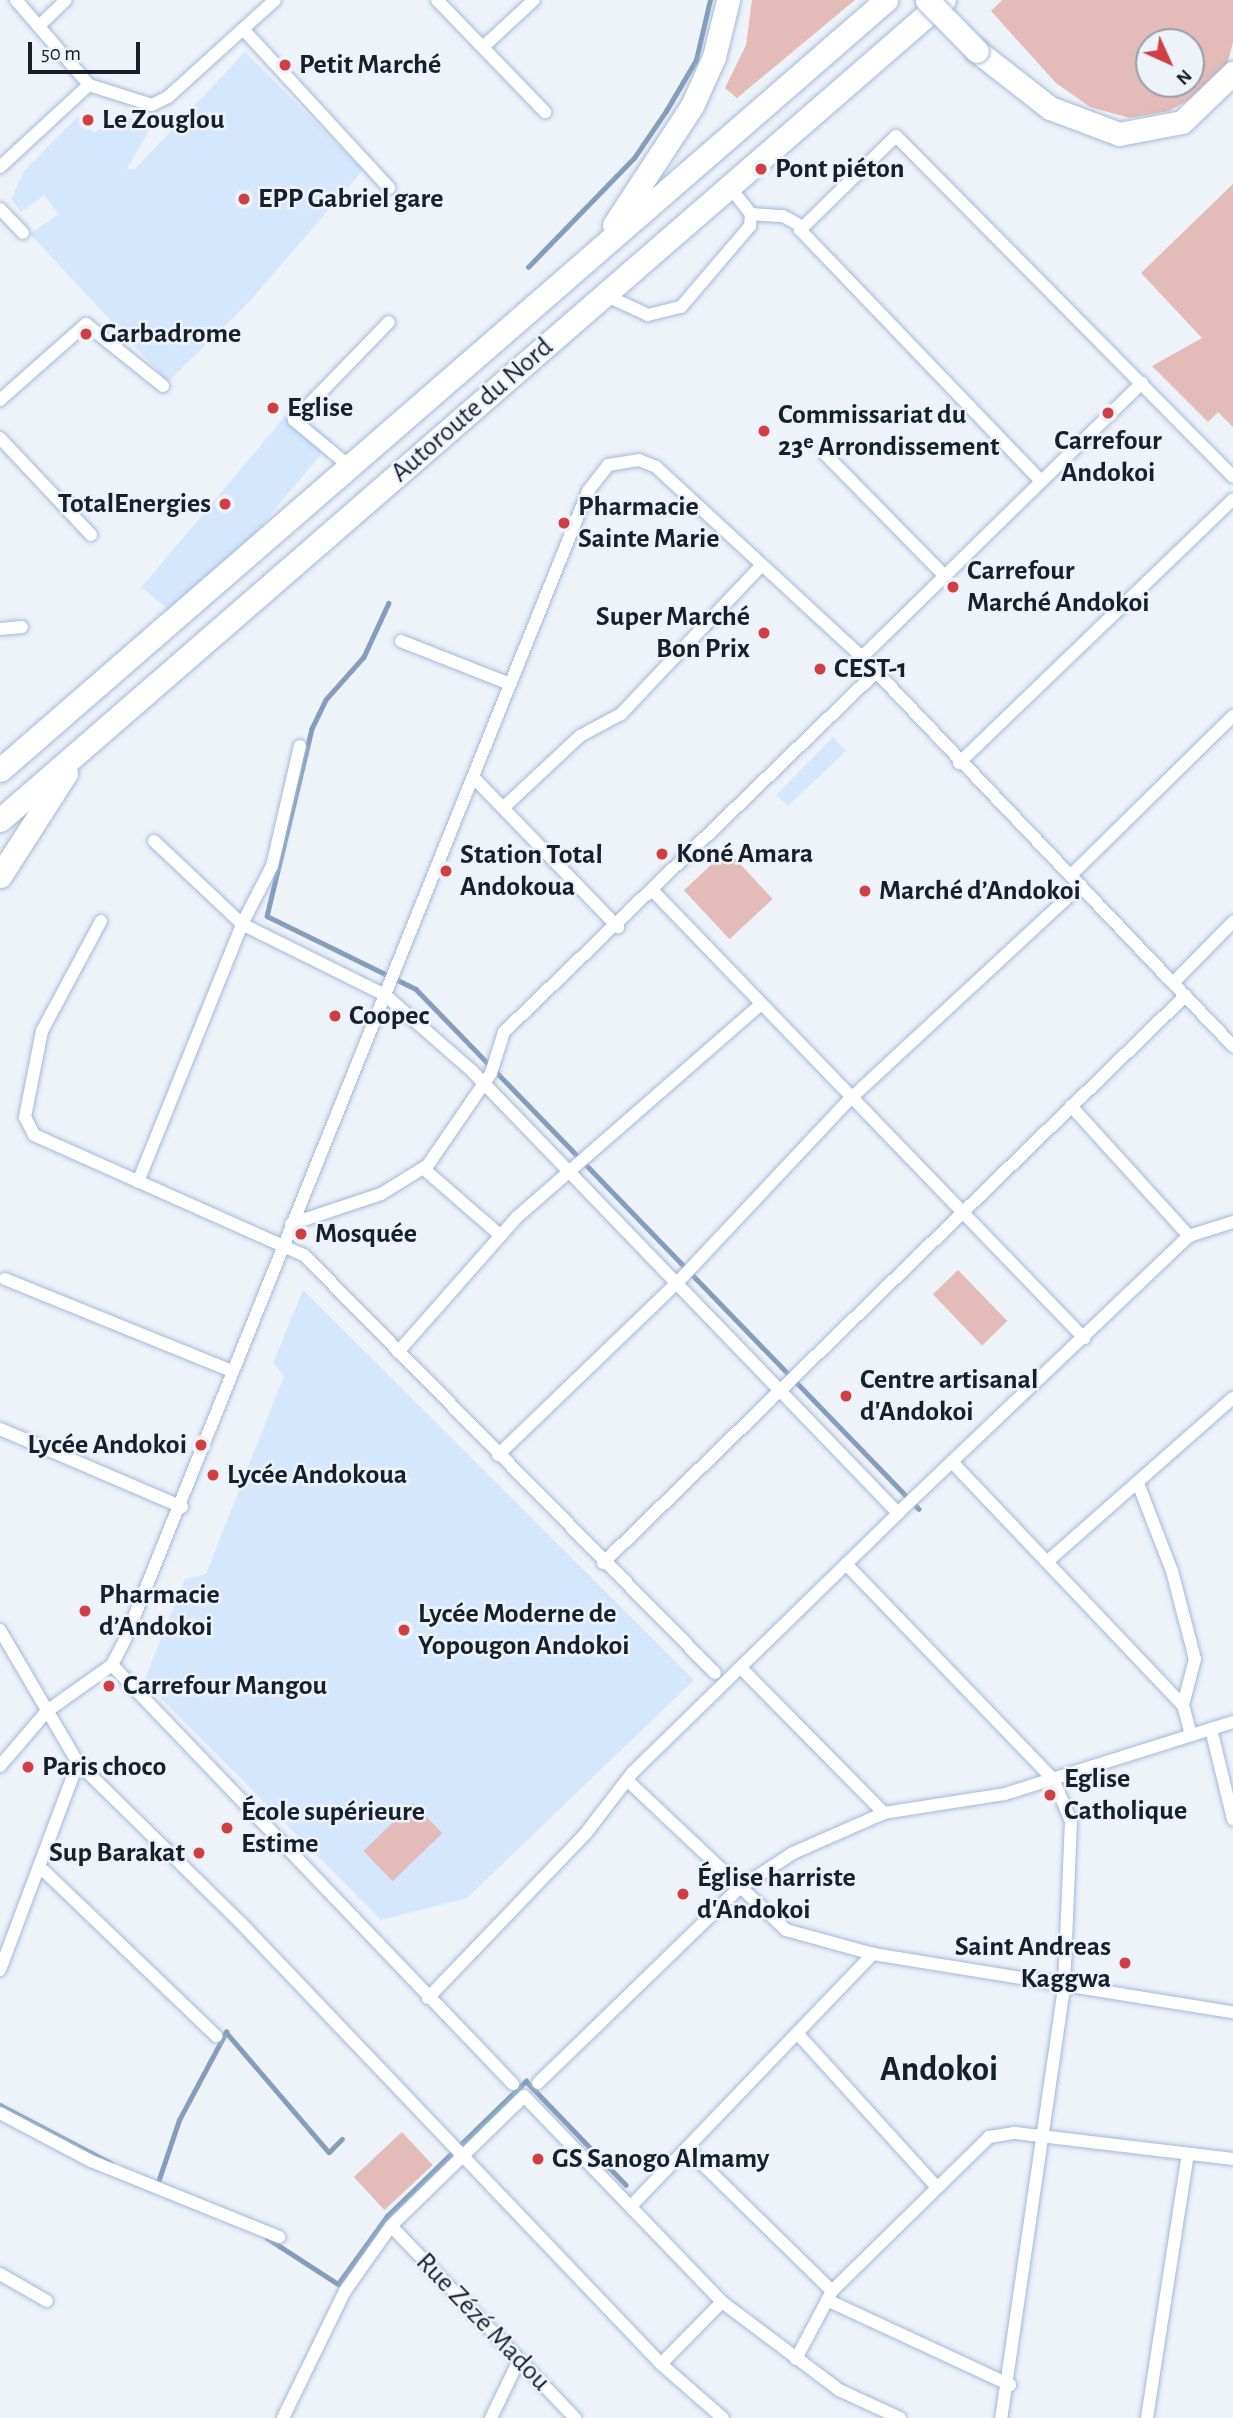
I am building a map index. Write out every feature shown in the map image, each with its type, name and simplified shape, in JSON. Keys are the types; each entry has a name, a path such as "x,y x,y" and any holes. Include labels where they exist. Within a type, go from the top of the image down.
{"highway":[{"path":"596,250 692,106 714,57 728,0"},
{"name":"Autoroute du Nord","path":"0,770 886,0"},
{"path":"927,0 977,51 1050,108 1119,134 1182,122 1233,73"},
{"name":"Autoroute du Nord","path":"0,820 944,0"},
{"path":"0,876 83,746"}],"street":[{"path":"16,0 89,85 152,104 168,97 275,0"},
{"path":"39,26 66,0"},
{"path":"437,0 545,112"},
{"path":"483,47 534,0"},
{"path":"243,29 389,188"},
{"path":"0,167 89,85"},
{"path":"801,226 895,136 1085,333 1142,383 1233,476"},
{"path":"605,295 648,315 681,307 750,226 751,214 730,187"},
{"path":"0,208 23,233"},
{"path":"751,214 783,216 801,226"},
{"path":"801,226 802,234 1041,481"},
{"path":"349,466 294,421 389,322"},
{"path":"0,400 86,324 163,386"},
{"path":"862,657 1142,383"},
{"path":"0,438 91,535"},
{"path":"825,454 945,576"},
{"path":"0,1766 47,1712 112,1665 182,1507 232,1371 588,491 608,465 648,462 862,657 959,763 1081,885 1233,1046"},
{"path":"959,763 1233,499"},
{"path":"503,808 580,736 621,714 761,566"},
{"path":"0,629 22,627"},
{"path":"401,641 510,684"},
{"path":"291,1224 381,1194 424,1168 484,1084 504,1032 618,928 876,672"},
{"path":"1071,875 1233,716"},
{"path":"138,1182 242,924 272,866 300,746"},
{"path":"473,777 618,928"},
{"path":"154,841 242,924 385,995 484,1084 574,1172 898,1513"},
{"path":"498,1455 677,1283 849,1100 1081,885"},
{"path":"654,892 849,1100 961,1210 1084,1338"},
{"path":"101,921 45,1021 25,1117 40,1140 284,1241 398,1352 603,1563 715,1673"},
{"path":"1172,983 1233,922"},
{"path":"603,1563 961,1210 1185,996"},
{"path":"398,1352 500,1235 761,1004"},
{"path":"1071,1107 1189,1236"},
{"path":"424,1168 500,1235"},
{"path":"428,1998 628,1781 898,1513 1189,1236 1233,1222"},
{"path":"5,1279 232,1371"},
{"path":"1049,1560 1139,1486 1233,1398"},
{"path":"0,1429 182,1507"},
{"path":"953,1463 1049,1560 1183,1705 1191,1734"},
{"path":"1139,1486 1172,1571 1195,1659 1183,1705"},
{"path":"846,1564 1053,1779 1070,1821 1064,1988 1010,2385 1001,2418"},
{"path":"0,1630 79,1763 451,2143 661,2364 723,2418"},
{"path":"112,1665 513,2084"},
{"path":"741,1668 884,1813"},
{"path":"538,2083 738,1889 793,1853 884,1813 990,1797 1233,1721"},
{"path":"1211,1729 1233,1819"},
{"path":"0,1970 79,1763"},
{"path":"628,1781 738,1889 786,1930 873,1954 1064,1988 1233,2011"},
{"path":"41,1868 216,2036"},
{"path":"633,2204 873,1954"},
{"path":"797,2032 935,2185"},
{"path":"283,2418 345,2291 391,2226 524,2096 633,2204 722,2302 839,2390 900,2418"},
{"path":"0,2113 91,2161 279,2237"},
{"path":"796,2359 829,2295 935,2185 989,2137 1044,2136 1233,2159"},
{"path":"687,2149 829,2295 1010,2385"},
{"path":"1147,2418 1188,2154"},
{"name":"Rue Zézé Madou","path":"391,2226 575,2418"},
{"path":"0,2274 47,2301"},
{"path":"661,2364 722,2302"},
{"path":"491,2418 519,2360"}],"shaded area":[{"path":"752,0 855,0 737,98 725,88 746,45"},
{"path":"1002,0 1233,0 1233,42 1227,65 1205,91 1205,28 1135,28 1135,98 1192,98 1169,111 1130,118 1090,107 1056,83 991,11"},
{"path":"245,52 363,170 249,302 168,382 30,234 59,214 44,195 21,212 11,199 24,171 78,116 94,133 123,114 151,127 127,169 135,169"},
{"path":"1233,184 1233,427 1218,412 1208,422 1152,366 1202,338 1141,273"},
{"path":"292,408 332,441 181,621 142,587"},
{"path":"833,737 846,751 788,806 776,795"},
{"path":"727,850 773,899 730,939 684,890"},
{"path":"958,1270 1007,1321 982,1345 933,1294"},
{"name":"Lycée Moderne de Yopougon Andokoi","path":"303,1290 694,1680 467,1898 381,1920 144,1681 185,1579 206,1574 284,1376 273,1363"},
{"path":"413,1803 442,1833 393,1881 363,1851"},
{"path":"402,2132 433,2165 384,2210 354,2177"}],"waterway":[{"path":"528,267 634,158 696,60 710,0"},
{"path":"389,603 364,657 326,700 312,729 267,916 416,989 919,1509"},
{"path":"157,2185 179,2120 226,2032 329,2152 342,2139"},
{"path":"267,2238 338,2284 387,2216 526,2081 626,2185"},
{"path":"0,2105 111,2163"}],"place":[{"name":"Petit Marché","path":"285,65"},
{"name":"Le Zouglou","path":"88,120"},
{"name":"Pont piéton","path":"761,169"},
{"name":"EPP Gabriel gare","path":"244,199"},
{"name":"Garbadrome","path":"86,334"},
{"name":"Eglise","path":"273,408"},
{"name":"Carrefour Andokoi","path":"1108,413"},
{"name":"Commissariat du 23ᵉ Arrondissement","path":"764,431"},
{"name":"TotalEnergies","path":"225,504"},
{"name":"Pharmacie Sainte Marie","path":"564,523"},
{"name":"Carrefour Marché Andokoi","path":"953,587"},
{"name":"Super Marché Bon Prix","path":"764,633"},
{"name":"CEST-1","path":"820,669"},
{"name":"Koné Amara","path":"662,854"},
{"name":"Station Total Andokoua","path":"446,871"},
{"name":"Marché d’Andokoi","path":"865,891"},
{"name":"Coopec","path":"335,1016"},
{"name":"Mosquée","path":"301,1234"},
{"name":"Centre artisanal d'Andokoi","path":"846,1396"},
{"name":"Lycée Andokoi","path":"201,1445"},
{"name":"Lycée Andokoua","path":"213,1475"},
{"name":"Pharmacie d’Andokoi","path":"85,1611"},
{"name":"Lycée Moderne de Yopougon Andokoi","path":"404,1630"},
{"name":"Carrefour Mangou","path":"109,1686"},
{"name":"Paris choco","path":"28,1767"},
{"name":"Eglise Catholique","path":"1050,1795"},
{"name":"École supérieure Estime","path":"227,1828"},
{"name":"Sup Barakat","path":"199,1853"},
{"name":"Église harriste d'Andokoi","path":"683,1894"},
{"name":"Saint Andreas Kaggwa","path":"1125,1963"},
{"name":"GS Sanogo Almamy","path":"538,2159"}],"district":[{"name":"Andokoi","path":"939,2070"}]}
